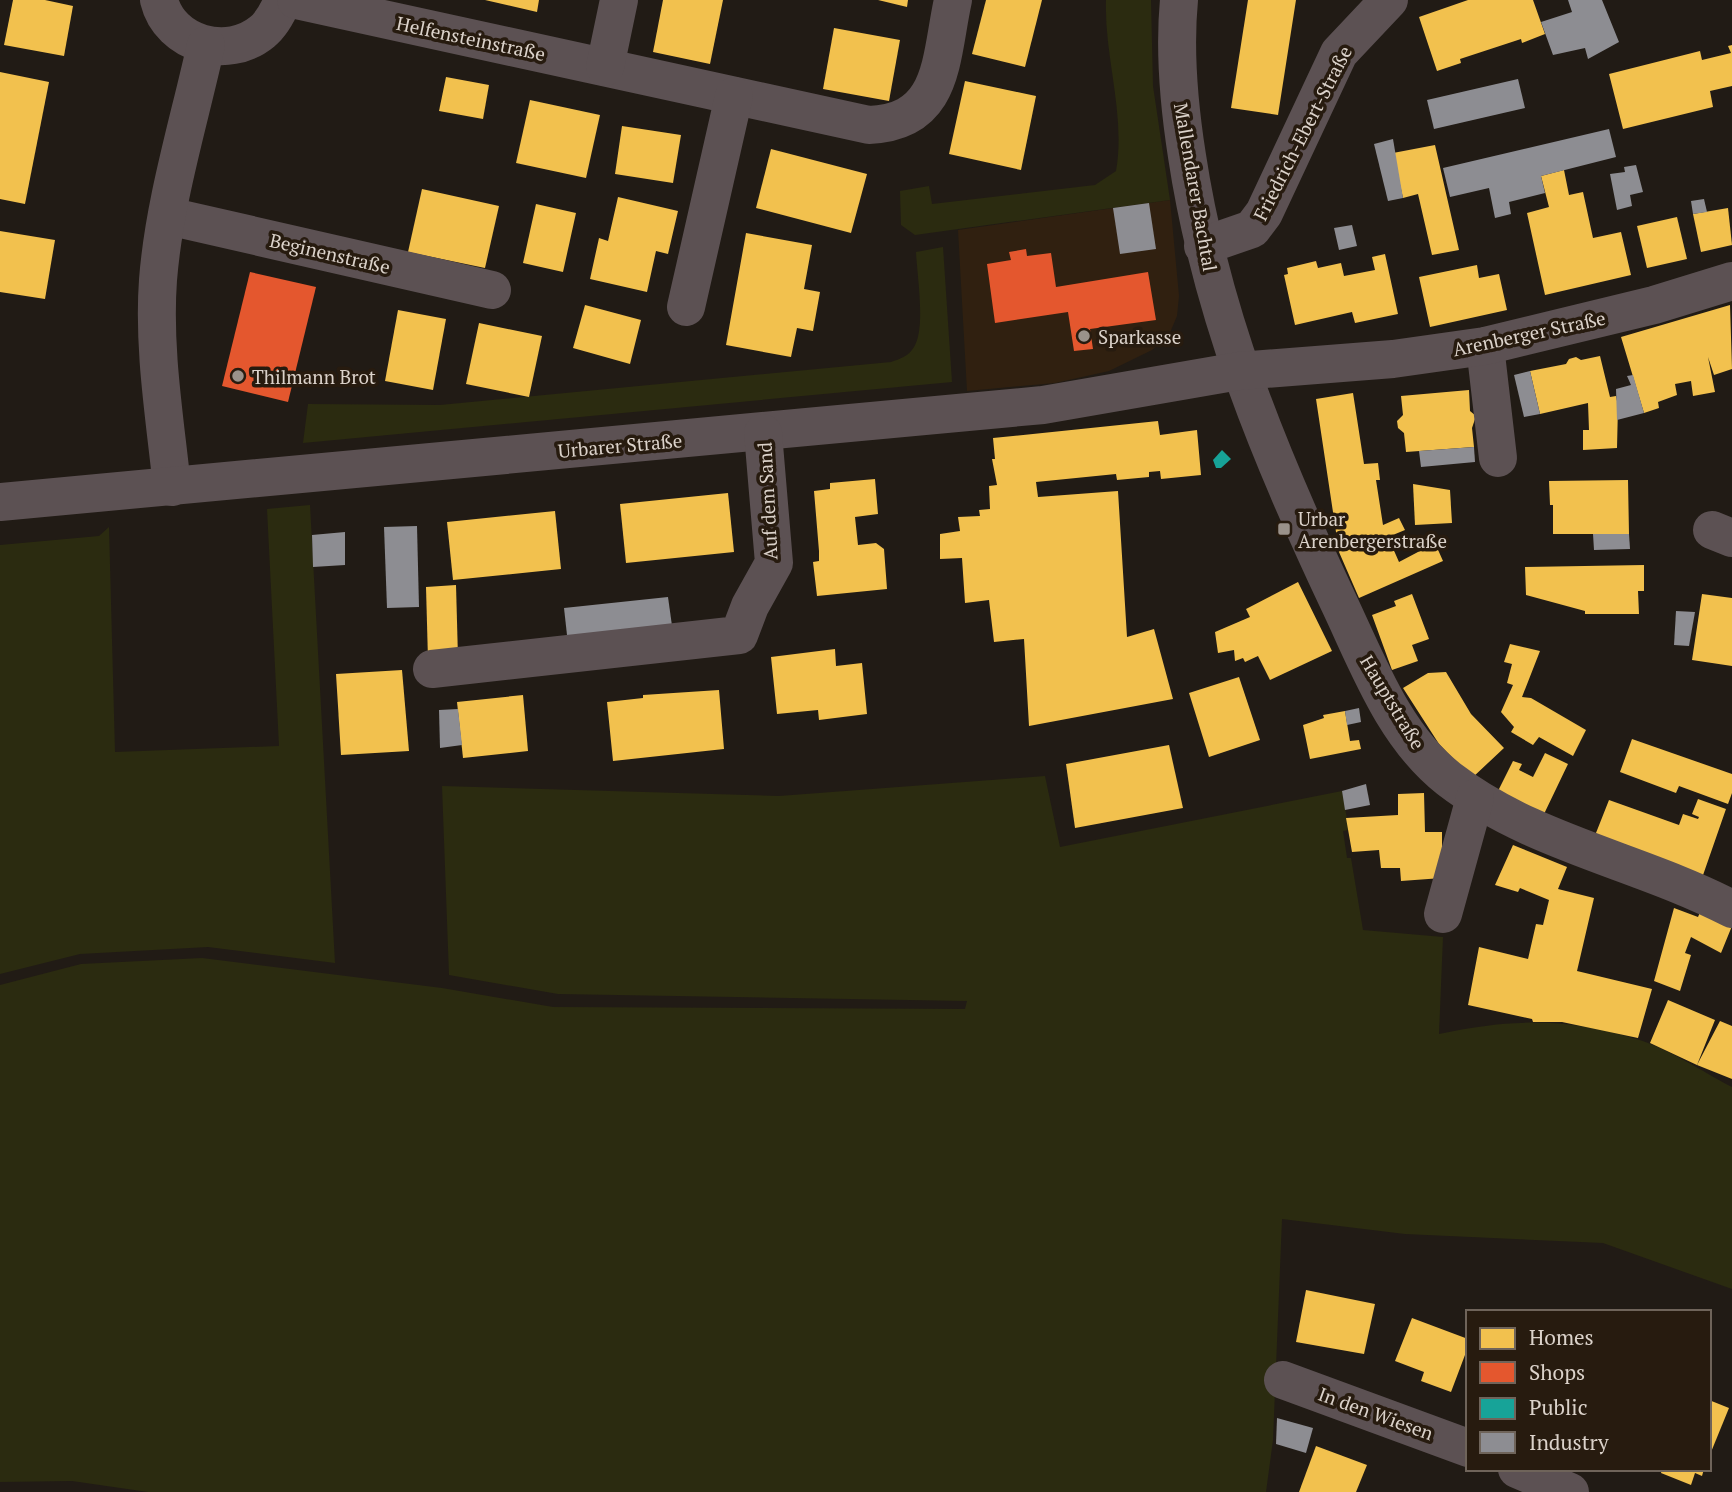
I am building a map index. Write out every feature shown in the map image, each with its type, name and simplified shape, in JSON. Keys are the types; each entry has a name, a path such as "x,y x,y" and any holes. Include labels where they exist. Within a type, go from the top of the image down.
{"street":[{"path":"159,0 171,24 187,37 206,46 227,47 246,42 263,31 276,16 283,0"},
{"name":"Helfensteinstraße","path":"296,0 869,125 903,120 916,113 935,86 953,0"},
{"path":"605,67 619,0"},
{"name":"Mallendarer Bachtal","path":"1179,0 1178,61 1182,122 1203,246 1239,371"},
{"name":"Friedrich-Ebert-Straße","path":"1203,246 1252,229 1264,213 1339,53 1389,0"},
{"path":"172,487 157,329 158,279 168,216 206,46"},
{"path":"686,307 734,96"},
{"name":"Beginenstraße","path":"168,216 492,290"},
{"name":"Arenberger Straße","path":"1239,371 1393,359 1485,346 1654,304 1732,281"},
{"path":"1485,346 1498,458"},
{"name":"Urbarer Straße","path":"0,502 1043,405 1239,371"},
{"name":"Hauptstraße","path":"1239,371 1297,514 1379,686 1422,753 1447,777 1475,798 1537,830 1697,891 1732,909"},
{"name":"Auf dem Sand","path":"432,669 739,635 750,606 774,564 763,433"},
{"path":"1443,914 1475,798"},
{"name":"In den Wiesen","path":"1283,1380 1466,1447"},
{"path":"1522,1471 1570,1492"}],"shaded area":[{"path":"1106,0 1151,0 1153,86 1170,200 915,235 901,225 900,191 929,186 932,204 1095,185 1116,171 1117,107 1108,43"},
{"path":"1170,200 1179,296 1177,316 1169,335 1152,350 1109,371 1055,383 967,391 958,230"},
{"path":"943,247 952,382 303,443 308,404 440,405 891,362 910,353 918,338 920,315 916,252"},
{"path":"310,505 335,963 208,947 80,954 0,974 0,545 99,536 109,527 115,752 279,746 267,509"},
{"path":"1045,776 1060,847 1342,791 1349,830 1343,831 1347,858 1351,858 1363,930 1443,937 1439,1034 1514,1023 1585,1027 1648,1043 1732,1087 1732,1289 1603,1243 1405,1234 1282,1219 1273,1440 1266,1492 148,1492 72,1481 0,1482 0,985 81,964 202,958 442,988 553,1007 965,1009 967,1001 558,994 449,975 442,786 779,796"}],"building: Homes":[{"path":"13,0 45,0 73,6 64,56 4,45"},
{"path":"485,0 539,0 537,12"},
{"path":"663,0 723,0 710,64 653,52"},
{"path":"878,0 908,0 907,7"},
{"path":"986,0 1042,0 1025,67 972,54"},
{"path":"1248,0 1296,0 1278,115 1231,108"},
{"path":"1468,0 1533,0 1545,34 1522,43 1521,39 1460,59 1461,63 1437,71 1419,17"},
{"path":"834,28 900,40 889,101 823,89"},
{"path":"1732,45 1732,86 1710,91 1713,107 1623,129 1609,74 1700,51 1702,60 1731,53 1728,46"},
{"path":"0,72 49,82 25,204 0,199"},
{"path":"446,77 489,85 483,119 439,111"},
{"path":"965,81 1036,96 1021,170 949,154"},
{"path":"530,100 600,115 586,178 516,163"},
{"path":"622,126 681,135 673,183 615,174"},
{"path":"1435,145 1459,250 1432,255 1418,194 1403,198 1393,153"},
{"path":"771,149 867,174 851,233 756,208"},
{"path":"1564,170 1569,195 1583,192 1593,238 1621,232 1631,275 1545,295 1527,213 1549,207 1541,176"},
{"path":"422,189 499,206 485,268 408,252"},
{"path":"618,197 678,211 668,254 656,251 647,292 590,279 599,238 608,241"},
{"path":"536,204 576,213 563,272 523,263"},
{"path":"1728,208 1732,245 1701,252 1693,214"},
{"path":"1677,217 1687,259 1647,268 1637,226"},
{"path":"0,231 55,240 45,299 0,292"},
{"path":"746,233 812,245 804,289 820,292 813,331 797,328 791,357 726,345"},
{"path":"1385,254 1398,314 1355,323 1352,312 1295,325 1284,275 1288,274 1287,268 1316,261 1318,268 1341,263 1344,276 1375,270 1372,257"},
{"path":"1477,265 1479,278 1499,274 1507,310 1430,327 1419,277"},
{"path":"585,305 641,320 630,364 573,348"},
{"path":"1730,305 1732,369 1714,375 1708,357 1715,392 1693,396 1691,381 1675,384 1677,395 1658,402 1659,408 1644,413 1621,337"},
{"path":"398,310 446,319 433,390 385,381"},
{"path":"479,323 542,336 529,397 466,384"},
{"path":"1600,356 1610,397 1616,396 1618,406 1617,448 1583,450 1583,430 1589,430 1588,403 1540,414 1530,371 1566,364 1569,359 1576,357 1581,360"},
{"path":"1469,390 1470,411 1476,416 1472,428 1474,447 1406,452 1404,433 1398,428 1397,421 1403,415 1401,396"},
{"path":"1353,393 1364,464 1378,463 1380,480 1376,480 1383,525 1399,518 1405,530 1388,537 1399,562 1435,543 1443,561 1359,598 1339,552 1316,399"},
{"path":"1158,421 1160,435 1197,430 1201,475 1161,479 1160,471 1149,472 1149,477 1117,480 1116,474 1036,482 1038,497 1118,491 1127,637 1154,629 1173,699 1029,726 1024,639 994,642 989,600 965,603 962,558 940,559 940,534 960,531 958,517 980,516 979,510 990,509 989,486 997,485 992,459 995,459 993,438"},
{"path":"875,479 878,514 855,517 858,545 876,543 884,549 887,589 817,596 813,562 819,561 819,551 814,491 830,489 830,483"},
{"path":"1628,480 1629,534 1553,534 1553,505 1550,505 1549,481"},
{"path":"1413,484 1450,490 1452,523 1415,525"},
{"path":"728,493 734,552 626,563 620,504"},
{"path":"555,511 561,569 453,580 447,522"},
{"path":"1644,565 1644,591 1638,591 1639,614 1585,614 1585,611 1526,595 1525,567"},
{"path":"1298,582 1332,651 1270,680 1258,656 1245,662 1243,658 1235,661 1234,650 1218,653 1215,632 1250,617 1246,609"},
{"path":"456,585 458,658 428,660 426,587"},
{"path":"1412,594 1429,639 1412,645 1418,661 1392,670 1372,615 1396,606 1394,601"},
{"path":"1702,594 1732,598 1732,666 1692,660"},
{"path":"1510,644 1540,651 1522,697 1531,698 1586,730 1573,756 1539,737 1533,745 1511,732 1514,727 1501,712 1513,685 1507,683 1512,664 1504,662"},
{"path":"835,649 836,666 862,663 867,714 819,720 818,710 777,714 771,657"},
{"path":"402,670 409,751 341,755 336,674"},
{"path":"1446,672 1471,714 1504,748 1472,778 1439,744 1403,688 1428,673"},
{"path":"1239,677 1260,740 1209,757 1189,693"},
{"path":"719,690 724,749 613,761 607,702 643,698 643,695"},
{"path":"523,695 528,751 463,758 457,702"},
{"path":"1345,711 1350,741 1359,740 1361,749 1310,759 1303,725 1324,718 1323,715"},
{"path":"1632,739 1732,774 1732,793 1728,804 1679,786 1676,793 1620,772"},
{"path":"1169,745 1183,808 1075,828 1066,764"},
{"path":"1545,753 1568,764 1544,814 1498,791 1513,761 1522,764 1519,770 1533,777"},
{"path":"1424,793 1425,832 1442,832 1442,878 1401,881 1400,868 1381,868 1379,850 1352,852 1346,818 1398,815 1398,794"},
{"path":"1698,799 1726,809 1702,878 1594,838 1609,800 1679,825 1683,814 1698,819 1699,817 1692,814"},
{"path":"1513,845 1567,867 1558,889 1594,898 1577,971 1652,989 1638,1038 1562,1022 1533,1022 1532,1019 1468,1005 1479,947 1528,959 1536,924 1543,925 1549,900 1520,888 1518,892 1495,885"},
{"path":"1674,908 1698,917 1701,910 1732,926 1721,953 1691,937 1685,953 1691,955 1680,991 1654,981"},
{"path":"1668,1000 1715,1020 1697,1065 1650,1043"},
{"path":"1720,1021 1732,1026 1732,1079 1697,1065"},
{"path":"1306,1290 1375,1304 1364,1354 1296,1342"},
{"path":"1412,1318 1466,1338 1466,1352 1451,1392 1421,1381 1424,1372 1395,1361"},
{"path":"1711,1401 1729,1408 1711,1452"},
{"path":"1316,1446 1367,1465 1356,1492 1299,1492"},
{"path":"1703,1471 1702,1476 1695,1473 1691,1485 1661,1473"}],"building: Shops":[{"path":"1026,249 1027,256 1051,253 1056,287 1148,272 1156,320 1090,329 1093,349 1074,351 1068,312 995,323 987,264 1011,260 1009,252"},
{"path":"250,272 316,287 288,402 222,386"}],"building: Public":[{"path":"1222,450 1231,459 1221,468 1216,468 1213,460"}],"building: Industry":[{"path":"1568,0 1602,0 1619,42 1588,59 1585,48 1553,55 1541,22 1572,12"},
{"path":"1518,79 1525,108 1434,129 1427,100"},
{"path":"1609,129 1616,157 1541,176 1545,193 1509,202 1511,214 1495,218 1489,188 1450,197 1443,168"},
{"path":"1393,139 1403,198 1388,201 1374,144"},
{"path":"1636,165 1643,192 1630,195 1632,206 1617,210 1610,174 1625,172 1624,167"},
{"path":"1704,199 1707,212 1693,214 1691,201"},
{"path":"1149,203 1156,249 1120,254 1113,208"},
{"path":"1352,225 1357,246 1339,250 1334,228"},
{"path":"1530,371 1540,414 1524,417 1514,375"},
{"path":"1633,375 1644,413 1617,420 1616,389 1631,385 1627,376"},
{"path":"1474,447 1475,462 1421,467 1419,451"},
{"path":"417,526 419,607 387,608 384,527"},
{"path":"345,532 345,565 313,567 312,535"},
{"path":"1593,534 1629,534 1630,549 1594,550"},
{"path":"668,597 673,633 568,644 564,608"},
{"path":"1676,611 1695,612 1689,646 1674,645"},
{"path":"1359,708 1361,722 1347,725 1345,711"},
{"path":"458,709 462,745 440,748 439,710"},
{"path":"1366,784 1370,805 1345,810 1342,791"},
{"path":"1277,1418 1313,1428 1306,1453 1276,1444"}],"place":[{"name":"Sparkasse","path":"1084,336"},
{"name":"Thilmann Brot","path":"238,376"},
{"name":"Urbar Arenbergerstraße","path":"1284,529"}]}
